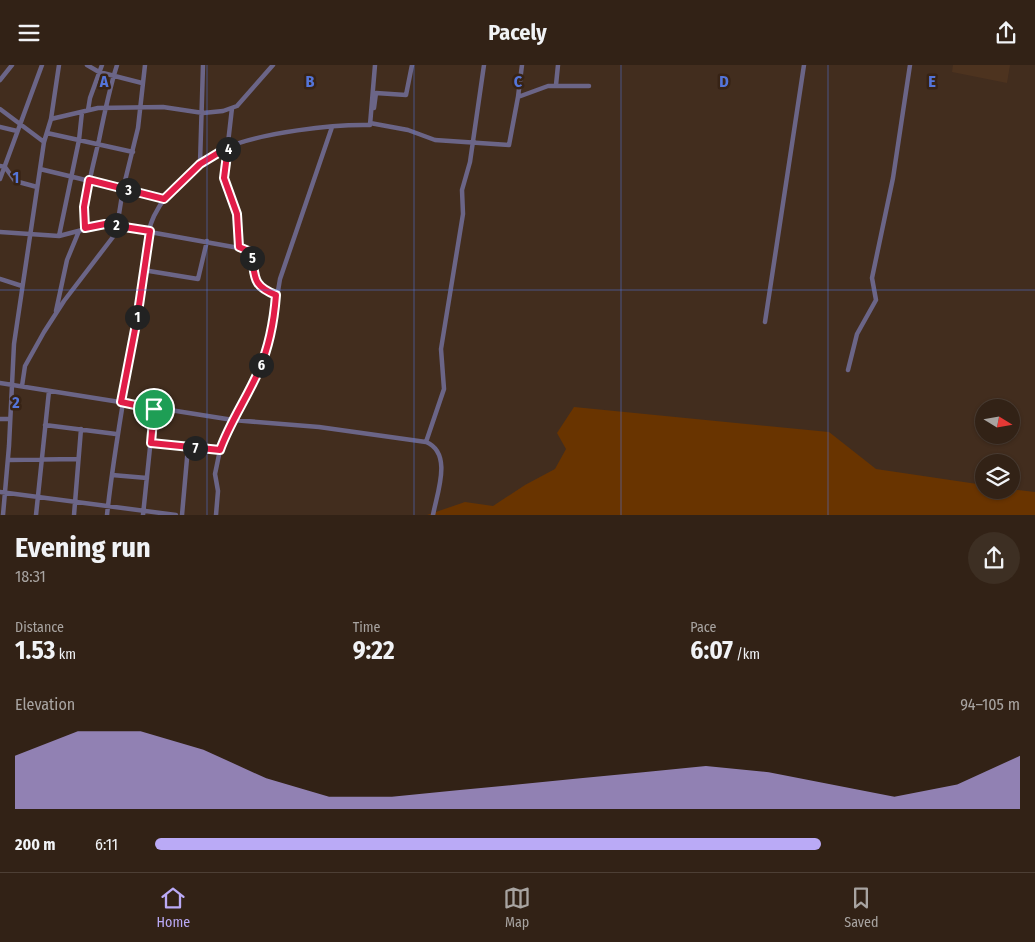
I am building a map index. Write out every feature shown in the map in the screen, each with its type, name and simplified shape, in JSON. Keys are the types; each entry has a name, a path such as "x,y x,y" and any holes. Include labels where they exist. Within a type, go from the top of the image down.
{"street":[{"path":"0,80 12,65"},
{"path":"0,179 2,167 42,65"},
{"path":"3,515 6,493 14,344 44,142 59,65"},
{"path":"87,65 99,72 142,83"},
{"path":"88,110 102,65"},
{"path":"85,228 84,207 89,180 104,108 117,65"},
{"path":"22,387 22,375 28,361 55,316 78,282 113,239 118,225 123,189 138,128 145,65"},
{"path":"200,164 203,65"},
{"path":"50,119 104,108 163,107 203,113 232,108 237,106 273,65"},
{"path":"370,125 375,65"},
{"path":"370,125 376,93 406,95 412,65"},
{"path":"426,442 444,389 442,349 463,214 462,190 473,142 484,65"},
{"path":"107,515 116,434 137,319 150,231 154,217 164,199 200,164 228,147 248,140 332,127 370,125 408,130 435,140 509,145 522,65"},
{"path":"556,85 558,65"},
{"path":"765,322 804,65"},
{"path":"848,370 856,334 876,300 872,278 893,178 910,65"},
{"path":"518,97 556,85 589,86"},
{"path":"232,108 224,178 237,214 239,247"},
{"path":"0,109 44,142"},
{"path":"58,236 79,140 82,112"},
{"path":"0,127 17,131"},
{"path":"216,515 218,491 215,474 220,450 260,368 272,327 276,295 300,216 324,155 332,127"},
{"path":"47,133 133,152"},
{"path":"2,167 15,181 37,187"},
{"path":"40,169 164,199"},
{"path":"0,232 58,236 105,224 239,247 251,252 253,275 256,281 267,291 276,295"},
{"path":"55,316 67,260 78,231"},
{"path":"143,270 198,279 207,241"},
{"path":"0,279 22,287"},
{"path":"0,383 154,409 233,420 319,427 426,442 435,447 441,459 433,515"},
{"path":"36,515 49,391"},
{"path":"143,512 154,409"},
{"path":"0,419 10,419"},
{"path":"45,425 116,434"},
{"path":"74,515 81,429"},
{"path":"151,443 220,450"},
{"path":"182,515 188,447"},
{"path":"8,460 78,459"},
{"path":"112,475 147,478"},
{"path":"0,492 176,515"}],"shaded area":[{"path":"953,65 1010,65 1007,83 952,72"},
{"path":"574,407 829,432 876,469 975,484 975,499 1020,499 1020,490 1035,492 1035,515 427,515 465,502 493,506 525,485 555,469 566,449 557,433"}],"route":[{"path":"228,147 224,178 227,191 237,214 239,247 251,252 253,275 256,281 261,287 276,295 275,312 269,341 260,368 238,413 227,430 220,450 151,443 154,409 121,402 137,319 140,284 150,231 113,224 95,225 85,228 84,207 89,180 164,199 200,164 228,147"}]}
